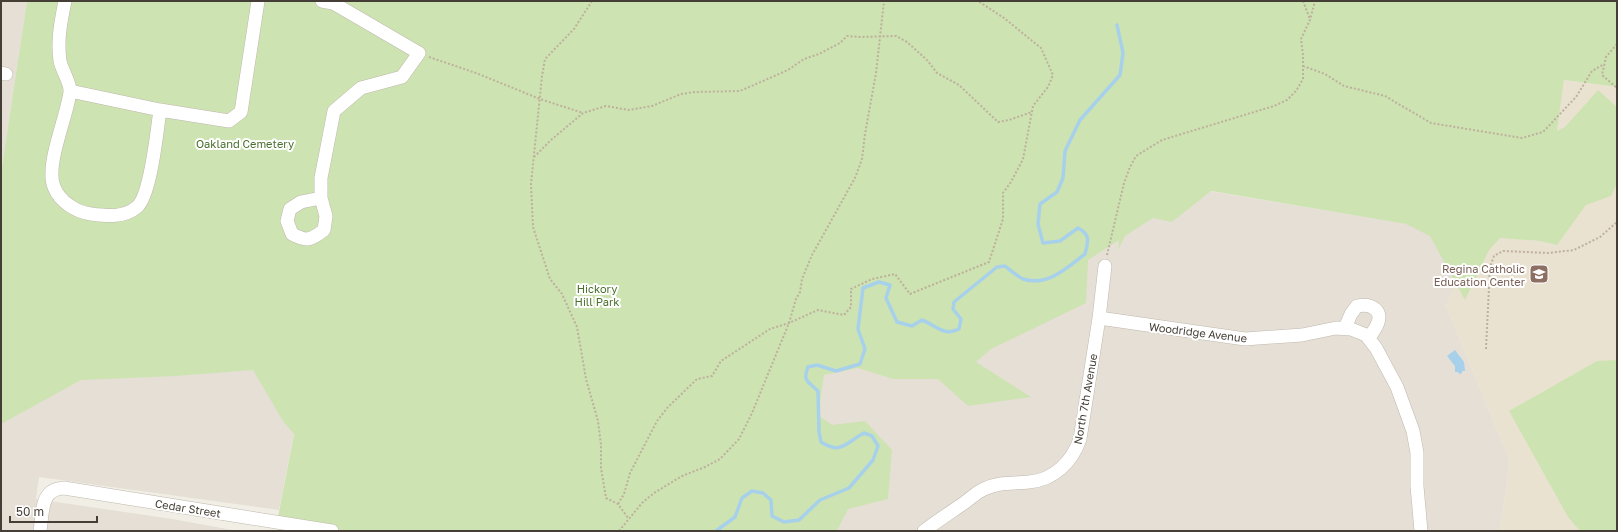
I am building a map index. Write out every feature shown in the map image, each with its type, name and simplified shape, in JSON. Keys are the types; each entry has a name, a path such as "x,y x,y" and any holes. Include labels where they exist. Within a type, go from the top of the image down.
{"street":[{"path":"65,1 58,38 60,62 70,91 52,168 54,187 65,203 82,213 108,216 125,214 138,206 147,188 160,110"},
{"path":"70,91 160,110 229,121 241,112 258,1"},
{"path":"321,198 321,178 334,111 361,88 402,77 419,53 333,3 322,1"},
{"name":"North 7th Avenue","path":"924,531 984,489 997,484 1040,480 1053,475 1072,457 1080,439 1099,318 1105,266"},
{"path":"1345,328 1351,314 1357,306 1365,304 1373,306 1378,312 1379,319 1376,327 1368,338"},
{"name":"Woodridge Avenue","path":"1099,318 1245,339 1302,335 1336,328 1351,329 1366,335 1376,348 1397,387 1413,431 1417,453 1417,486 1421,531"},
{"name":"Cedar Street","path":"40,531 46,497 50,492 64,488 332,531"}],"path":[{"path":"592,1 574,29 546,59 542,76 531,184 533,227 550,279 562,294 577,327 586,379 598,421 602,483 606,498 618,504 628,518"},
{"path":"619,531 628,518 654,492 682,476 720,459 739,439 752,413 789,323 809,261 855,178 862,159 876,73 884,1"},
{"path":"618,504 624,494 630,473 657,421 668,407 696,379 712,376 720,361 770,329 789,323 818,310 844,315 851,307 851,289 872,279 895,274 910,294 990,262 1003,219 1003,193 1011,182 1023,159 1033,106 1048,88 1053,75 1040,48 1004,18 978,1"},
{"path":"1303,1 1310,20"},
{"path":"1105,266 1124,183 1136,156 1162,140 1260,111 1287,100 1296,91 1302,79 1303,66 1301,39 1310,20 1315,1"},
{"path":"534,157 583,113 606,106 629,110 652,106 681,94 694,92 740,91 788,70 804,59 819,54 840,43 847,36 896,36 908,42 927,60 937,73 959,85 998,122 1032,112"},
{"path":"1617,44 1606,57 1602,75 1617,88"},
{"path":"419,53 476,73 540,99 583,113"},
{"path":"1303,66 1325,74 1344,86 1385,96 1431,123 1522,138 1543,132 1576,97 1592,71 1604,64"},
{"path":"1486,349 1490,268 1494,256 1503,251 1549,253 1574,250 1600,237 1617,222"}],"shaded area":[{"path":"1,1 27,1 1,173"},
{"name":"Regina Catholic Education Center","path":"1564,80 1617,87 1617,531 1500,531 1510,461 1446,306 1479,236 1541,241"},
{"path":"1197,189 1479,236 1446,306 1510,461 1500,531 801,531 827,351"},
{"path":"1,253 320,297 279,510 39,477 36,499 172,519 238,531 1,531"}],"green space":[{"name":"Hickory Hill Park","path":"27,1 1617,1 1617,87 1564,80 1557,131 1565,127 1598,90 1617,107 1617,184 1611,196 1586,205 1557,245 1540,241 1500,238 1489,250 1465,300 1430,236 1406,224 1211,191 1172,222 1153,218 1125,236 1118,250 1119,240 1088,260 1086,303 991,349 976,362 1031,397 968,406 938,379 893,379 858,368 824,375 818,415 832,425 865,421 892,450 888,499 848,509 837,531 332,531 277,522 294,434 283,421 253,370 175,376 81,380 1,424 1,173"},
{"path":"1617,360 1617,531 1580,531 1568,517 1509,411 1597,361"}],"water":[{"path":"1455,350 1464,362 1465,371 1462,371 1462,373 1459,374 1458,372 1455,372 1455,366 1447,356"}],"waterway":[{"path":"716,531 735,517 742,498 752,491 763,493 771,500 772,516 784,522 799,520 820,500 849,488 873,460 878,446 872,436 864,433 848,444 839,448 828,446 821,442 819,432 818,391 807,381 806,378 808,367 817,365 836,371 860,364 865,349 858,329 863,288 879,282 890,285 886,298 897,322 912,326 922,320 948,332 959,329 961,319 953,309 954,302 997,267 1005,266 1023,279 1032,281 1040,280 1056,275 1085,254 1088,239 1085,233 1078,228 1060,241 1043,243 1038,224 1040,204 1057,192 1063,178 1065,151 1080,120 1120,75 1123,53 1117,25"}],"place":[{"name":"Regina Catholic Education Center","path":"1539,274"}],"park label":[{"name":"Oakland Cemetery","path":"245,143"}]}
